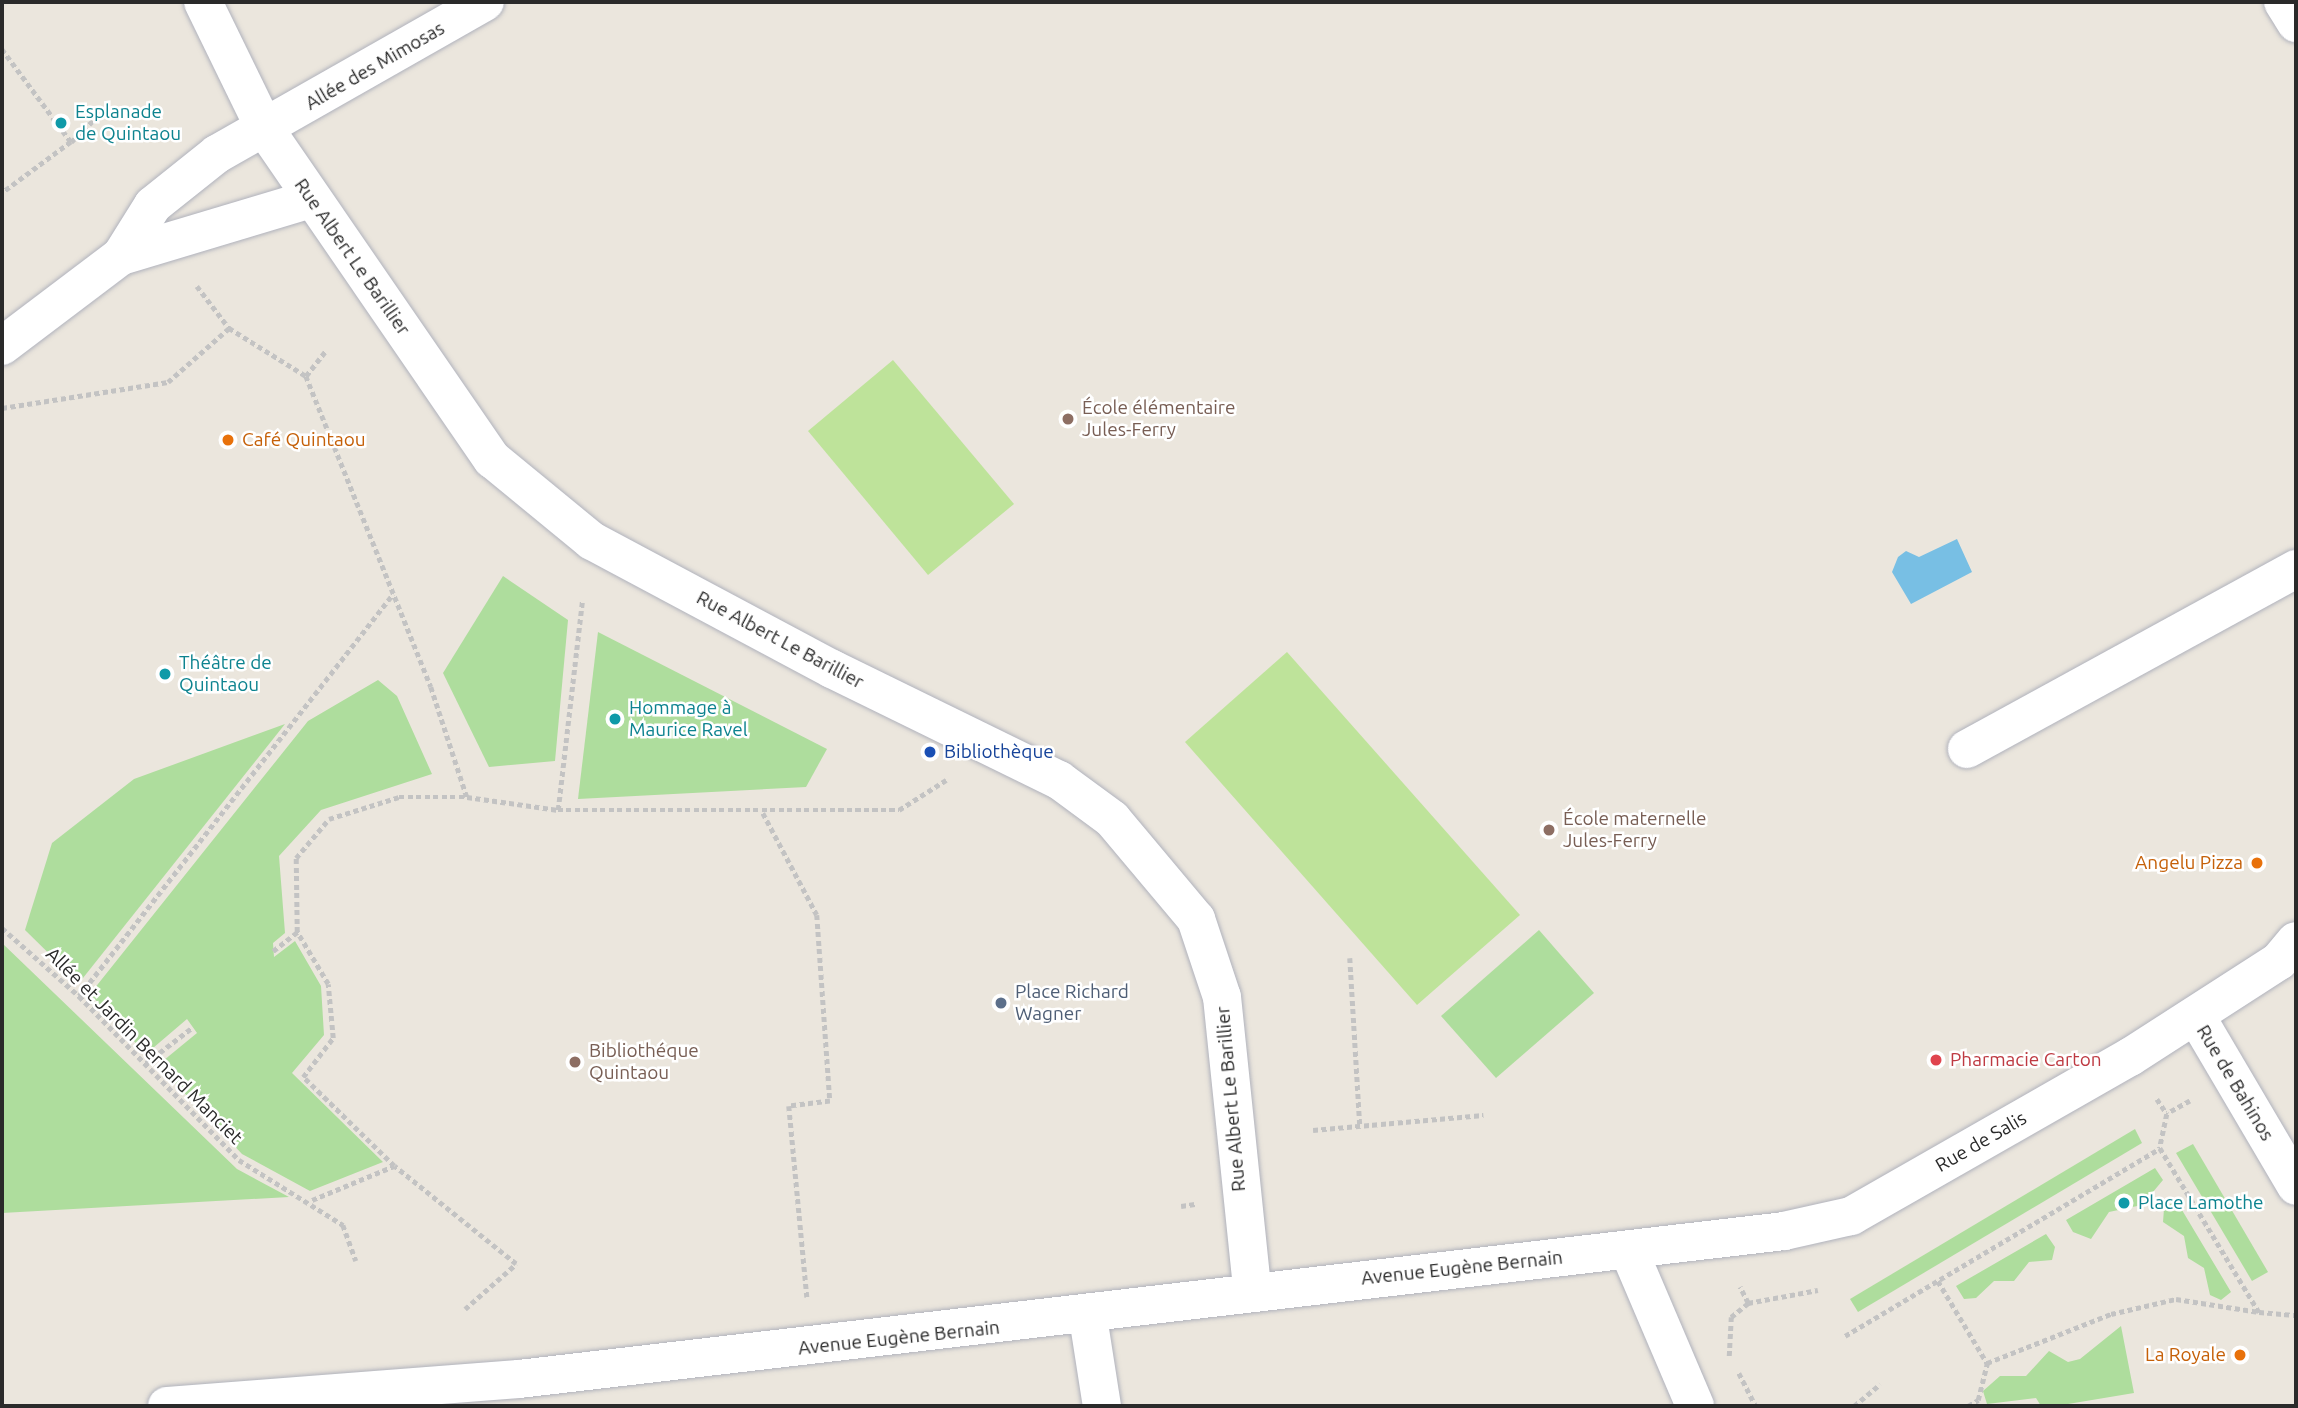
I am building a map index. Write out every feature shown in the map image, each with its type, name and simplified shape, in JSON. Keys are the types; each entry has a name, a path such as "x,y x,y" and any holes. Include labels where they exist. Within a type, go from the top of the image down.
{"street":[{"name":"Rue Albert Le Barillier","path":"203,2 265,130 492,459 592,541 832,669 1059,780 1112,820 1196,919 1222,997 1252,1289"},
{"name":"Allée des Mimosas","path":"121,256 153,205 217,154 265,130 485,2"},
{"path":"2283,2 2296,23"},
{"path":"2,346 121,256 311,200"},
{"path":"1967,749 2296,569"},
{"name":"Rue de Salis","path":"1629,1251 1850,1216 2196,1016 2279,961 2296,941"},
{"name":"Rue de Bahinos","path":"2196,1016 2296,1186"},
{"path":"1629,1251 1695,1406"},
{"name":"Avenue Eugène Bernain","path":"167,1406 519,1379 1088,1317 1252,1289 1629,1251"},
{"path":"1088,1317 1102,1406"}],"path":[{"path":"2,49 71,142"},
{"path":"2,193 71,142 107,107"},
{"path":"190,277 229,328 306,376 394,593 467,797"},
{"path":"2,408 168,382 229,328"},
{"path":"306,376 326,350"},
{"path":"79,996 394,593"},
{"path":"558,810 582,601"},
{"path":"465,1309 516,1264 394,1166 303,1077 332,1038 328,984 298,932 296,859 329,819 398,797 467,797 558,810 763,813 899,810 950,778"},
{"path":"763,813 817,915 830,1101 789,1106 808,1310"},
{"name":"Allée et Jardin Bernard Manciet","path":"2,928 79,996 239,1160 312,1200 343,1225 356,1261"},
{"path":"273,951 298,932"},
{"path":"1350,958 1360,1125"},
{"path":"146,1063 193,1027"},
{"path":"2198,1097 2167,1114 2160,1148 2259,1312"},
{"path":"1313,1130 1483,1115"},
{"path":"1845,1336 2160,1148"},
{"path":"312,1200 394,1166"},
{"path":"1737,1280 1748,1303"},
{"path":"1938,1281 1987,1363 1978,1400 1968,1406"},
{"path":"1756,1406 1729,1357 1731,1317 1748,1303 1818,1290"},
{"path":"1987,1363 2112,1314 2176,1299 2296,1315"},
{"path":"1720,1362 1729,1357"},
{"path":"1854,1406 1880,1384"}],"green space":[{"path":"893,360 1014,504 928,575 808,431"},
{"path":"503,576 568,620 555,761 489,767 443,673"},
{"path":"598,632 827,749 806,787 578,799"},
{"path":"1287,652 1520,915 1417,1005 1185,742"},
{"path":"378,680 397,696 432,774 321,810 279,856 285,933 273,943 274,957 295,941 321,986 324,1035 292,1073 383,1162 310,1191 242,1154 158,1065 197,1033 187,1019 146,1054 90,994 308,721"},
{"path":"285,724 79,983 25,930 52,843 134,779"},
{"path":"1539,930 1594,993 1496,1078 1441,1016"},
{"path":"2,943 237,1169 289,1197 2,1213"},
{"path":"2135,1129 2142,1143 1858,1312 1850,1299"},
{"path":"2193,1144 2268,1272 2252,1281 2176,1153"},
{"path":"2155,1168 2163,1180 2142,1205 2109,1212 2091,1239 2073,1232 2066,1220"},
{"path":"2176,1200 2231,1292 2221,1300 2210,1295 2204,1268 2188,1258 2184,1236 2163,1222 2164,1209"},
{"path":"2046,1234 2055,1247 2052,1260 2029,1262 2014,1281 1994,1281 1976,1298 1964,1299 1956,1286"},
{"path":"2121,1326 2134,1393 2056,1406 2041,1406 2036,1398 1987,1404 1983,1391 2000,1376 2026,1376 2049,1351 2068,1362 2080,1359"}],"water":[{"path":"1957,539 1972,572 1911,604 1892,572 1898,557 1906,551 1919,557"}],"place":[{"name":"Esplanade de Quintaou","path":"61,123"},
{"name":"École élémentaire Jules-Ferry","path":"1068,419"},
{"name":"Café Quintaou","path":"228,440"},
{"name":"Théâtre de Quintaou","path":"165,674"},
{"name":"Hommage à Maurice Ravel","path":"615,719"},
{"name":"Bibliothèque","path":"930,752"},
{"name":"École maternelle Jules-Ferry","path":"1549,830"},
{"name":"Angelu Pizza","path":"2257,863"},
{"name":"Place Richard Wagner","path":"1001,1003"},
{"name":"Pharmacie Carton","path":"1936,1060"},
{"name":"Bibliothéque Quintaou","path":"575,1062"},
{"name":"Place Lamothe","path":"2124,1203"},
{"name":"La Royale","path":"2240,1355"}]}
